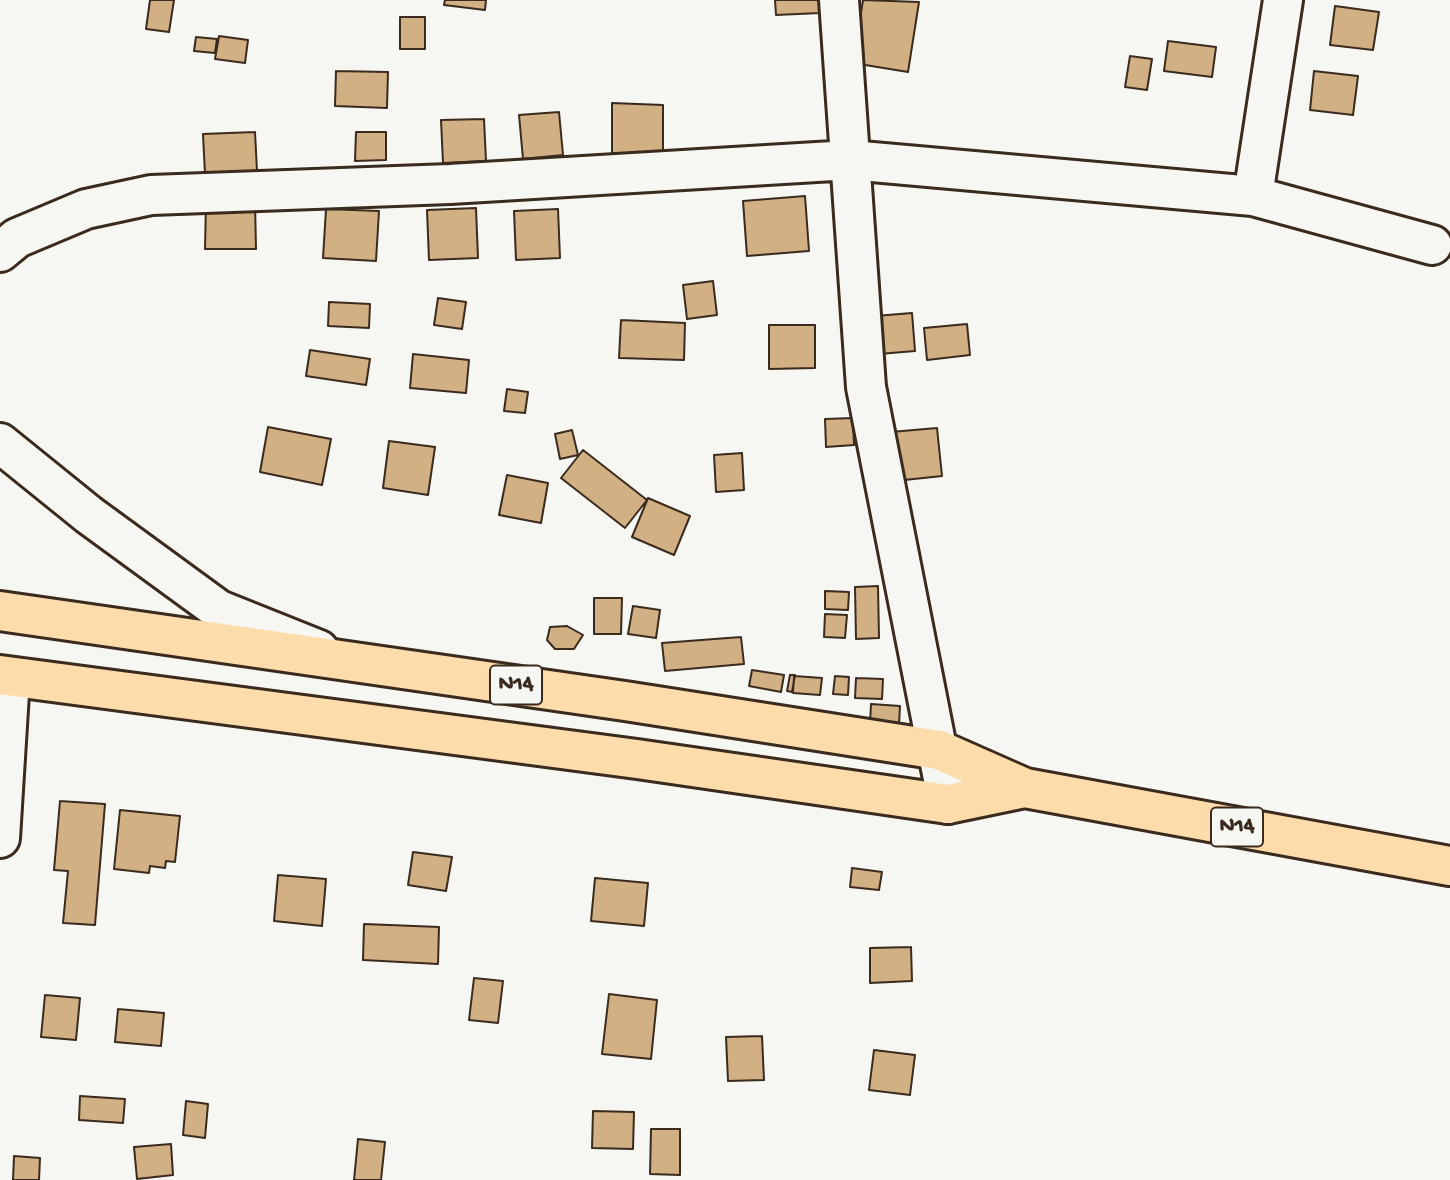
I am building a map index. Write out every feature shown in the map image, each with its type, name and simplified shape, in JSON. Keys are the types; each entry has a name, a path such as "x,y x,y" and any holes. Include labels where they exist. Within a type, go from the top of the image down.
{"main road":[{"name":"N14","path":"0,611 939,750 1025,788 1450,866"},
{"name":"N14","path":"5,676 637,759 948,804 1025,788"}],"street":[{"path":"839,0 866,387 948,804"},
{"path":"1253,197 1283,0"},
{"path":"0,252 17,238 86,209 151,195 450,184 850,160 1253,197 1432,245"},
{"path":"0,443 89,515 219,610 348,661"},
{"path":"0,838 5,676"}],"building":[{"path":"150,0 174,0 169,32 146,29"},
{"path":"445,0 486,0 485,10 444,5"},
{"path":"775,0 819,0 820,13 776,15"},
{"path":"863,0 919,2 908,72 853,63"},
{"path":"1335,6 1379,12 1373,50 1330,45"},
{"path":"400,17 425,17 425,49 400,49"},
{"path":"219,36 248,40 245,63 215,59"},
{"path":"196,37 217,39 215,53 194,51"},
{"path":"1168,41 1216,47 1212,77 1164,71"},
{"path":"1130,56 1152,59 1147,90 1125,87"},
{"path":"336,71 388,72 387,108 335,106"},
{"path":"1314,71 1358,76 1353,115 1310,110"},
{"path":"612,103 663,105 663,154 612,153"},
{"path":"559,112 563,155 523,159 519,115"},
{"path":"484,119 486,161 443,163 441,120"},
{"path":"255,132 257,171 205,174 203,134"},
{"path":"356,132 386,132 386,160 355,161"},
{"path":"805,196 809,251 747,256 743,201"},
{"path":"206,202 255,203 256,249 205,249"},
{"path":"476,208 478,258 429,260 427,210"},
{"path":"326,209 379,211 376,261 323,258"},
{"path":"558,209 560,258 516,260 514,211"},
{"path":"713,281 717,315 687,319 683,285"},
{"path":"438,298 466,302 462,329 434,325"},
{"path":"329,302 370,304 369,328 328,326"},
{"path":"912,313 915,351 879,354 875,316"},
{"path":"621,320 685,323 684,360 619,358"},
{"path":"967,324 970,355 927,360 924,328"},
{"path":"769,325 815,325 815,368 769,369"},
{"path":"310,350 370,359 366,385 306,376"},
{"path":"413,354 469,360 466,393 410,388"},
{"path":"507,389 528,392 525,413 504,411"},
{"path":"853,418 854,445 826,447 825,419"},
{"path":"268,427 331,439 322,485 260,472"},
{"path":"937,428 942,476 895,481 891,432"},
{"path":"572,430 578,455 560,459 555,434"},
{"path":"389,441 435,447 428,495 383,488"},
{"path":"583,450 647,500 625,528 561,478"},
{"path":"742,453 744,490 716,492 714,455"},
{"path":"507,475 548,483 541,523 499,515"},
{"path":"648,498 690,516 674,555 632,537"},
{"path":"878,586 879,638 856,639 855,587"},
{"path":"825,591 849,592 848,610 825,609"},
{"path":"594,598 622,598 621,634 594,634"},
{"path":"633,606 660,610 656,638 628,634"},
{"path":"825,614 847,615 845,638 824,637"},
{"path":"567,626 583,635 574,649 555,649 547,640 550,627"},
{"path":"741,637 744,664 665,671 662,643"},
{"path":"752,670 784,675 781,692 749,686"},
{"path":"790,675 795,675 792,692 787,691"},
{"path":"794,676 822,678 820,695 793,693"},
{"path":"835,676 849,677 848,695 833,694"},
{"path":"856,678 883,679 882,699 855,698"},
{"path":"871,704 900,706 899,725 870,723"},
{"path":"60,801 105,804 95,925 63,923 68,871 54,870"},
{"path":"120,810 180,816 175,862 166,861 165,868 150,866 149,873 114,869"},
{"path":"413,852 452,857 446,891 408,885"},
{"path":"852,868 882,872 879,890 850,887"},
{"path":"278,875 326,879 322,926 274,921"},
{"path":"595,878 648,883 644,926 591,921"},
{"path":"364,924 439,927 438,964 363,960"},
{"path":"911,947 912,981 870,983 870,948"},
{"path":"474,978 503,981 498,1023 469,1020"},
{"path":"609,994 657,1000 651,1059 602,1054"},
{"path":"45,995 80,998 76,1040 41,1037"},
{"path":"118,1009 164,1013 161,1046 115,1042"},
{"path":"762,1036 764,1080 728,1081 726,1037"},
{"path":"874,1050 915,1055 910,1095 869,1090"},
{"path":"80,1096 125,1099 123,1123 79,1120"},
{"path":"186,1101 208,1104 205,1138 183,1135"},
{"path":"593,1111 634,1112 633,1149 592,1148"},
{"path":"651,1129 680,1129 680,1175 650,1174"},
{"path":"358,1139 385,1142 381,1180 354,1180"},
{"path":"171,1144 173,1175 137,1179 134,1147"},
{"path":"14,1156 40,1158 39,1180 13,1180"}]}
